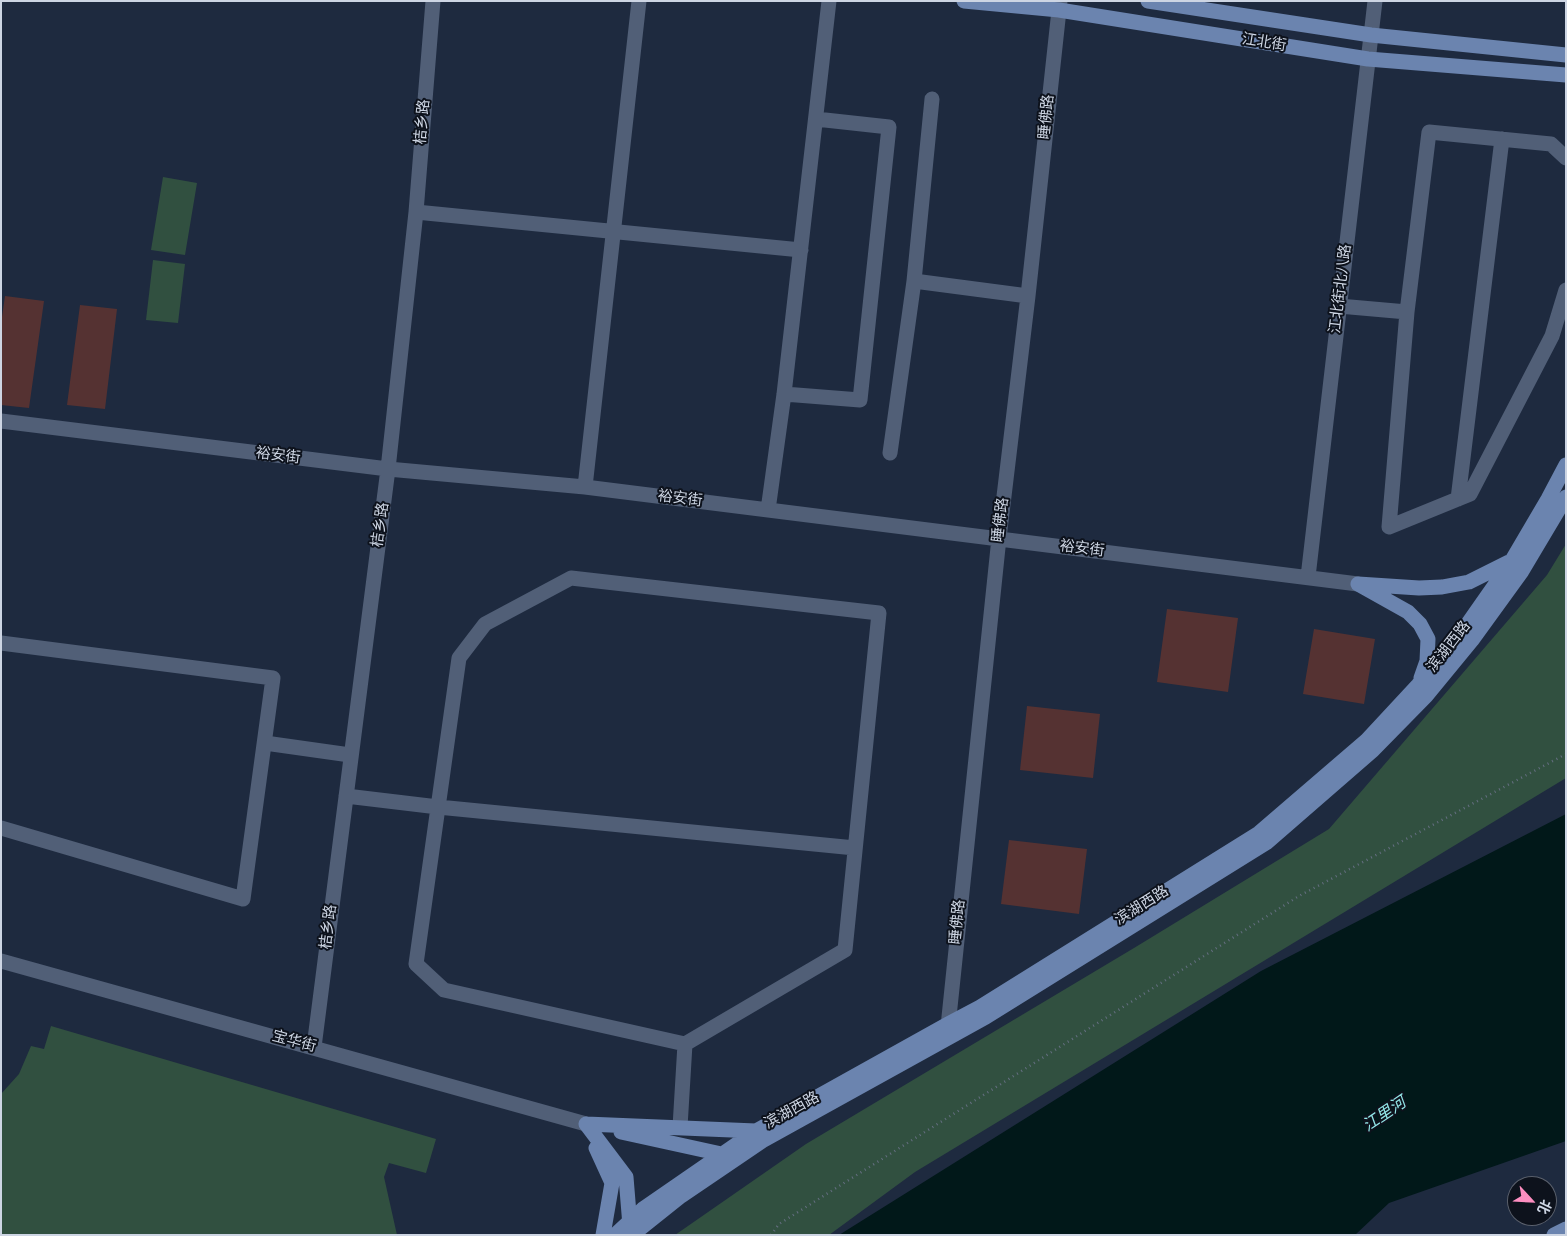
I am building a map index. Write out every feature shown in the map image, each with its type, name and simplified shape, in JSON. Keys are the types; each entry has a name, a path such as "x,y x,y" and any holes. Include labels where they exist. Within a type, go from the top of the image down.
{"main road":[{"name":"江北街","path":"964,1 1059,6 1368,59 1564,75"},
{"name":"江北街","path":"1148,1 1371,35 1566,55"},
{"name":"滨湖西路","path":"615,1235 631,1230 762,1141 947,1031 980,1007 1259,834 1366,740 1418,685 1462,632 1511,562 1566,465"},
{"name":"滨湖西路","path":"631,1230 643,1209 756,1131 947,1031 986,1017 1266,843 1373,750 1426,696 1472,640 1522,571 1566,497"},
{"path":"1358,584 1419,588 1442,587 1469,582 1511,562"},
{"path":"1358,584 1408,612 1420,624 1428,639 1427,660 1418,685"},
{"path":"586,1124 756,1131"},
{"path":"586,1124 737,1158"},
{"path":"586,1124 626,1177 631,1230"},
{"path":"586,1124 612,1183 603,1235"},
{"path":"1554,1235 1566,1229"}],"street":[{"name":"桔乡路","path":"314,1047 388,469 416,212 433,1"},
{"path":"585,487 639,1"},
{"path":"768,510 784,394 829,1"},
{"name":"江北街北八路","path":"1308,577 1375,1"},
{"name":"睡佛路","path":"947,1031 998,538 1028,296 1059,6"},
{"path":"890,453 914,281 932,99"},
{"path":"784,394 860,400 889,127 816,119"},
{"path":"1566,158 1551,144 1429,132 1407,312 1389,527 1470,494 1559,339 1566,290"},
{"path":"1458,499 1502,139"},
{"path":"416,212 801,250"},
{"path":"914,281 1028,296"},
{"path":"1340,306 1407,312"},
{"name":"裕安街","path":"1,421 388,469 585,487 1358,584"},
{"path":"571,578 879,613 845,950 684,1044 444,990 416,964 438,807 459,658 486,624 571,578"},
{"path":"1,643 273,678 243,899 1,828"},
{"path":"264,743 350,755"},
{"path":"346,796 438,807 855,848"},
{"name":"宝华街","path":"2,962 586,1124"},
{"path":"680,1127 684,1044"}],"path":[{"path":"771,1235 779,1224 1299,896 1566,754"}],"green space":[{"path":"163,177 197,183 185,255 151,250"},
{"path":"153,260 185,264 178,323 146,320"},
{"path":"1566,544 1566,778 915,1172 829,1235 675,1235 806,1144 1329,829 1547,575"},
{"path":"51,1026 436,1139 426,1173 389,1163 384,1177 397,1235 1,1235 1,1094 19,1074 31,1046 44,1049"}],"water":[{"name":"江里河","path":"1566,814 1566,1141 1389,1203 1355,1235 839,1235 1261,971"}],"building":[{"path":"5,296 44,301 29,408 1,405 1,324"},
{"path":"80,305 117,309 105,409 67,405"},
{"path":"1167,609 1238,618 1228,692 1157,682"},
{"path":"1314,629 1375,639 1364,704 1303,694"},
{"path":"1027,706 1100,714 1093,778 1020,770"},
{"path":"1009,840 1087,849 1079,914 1001,904"}]}
